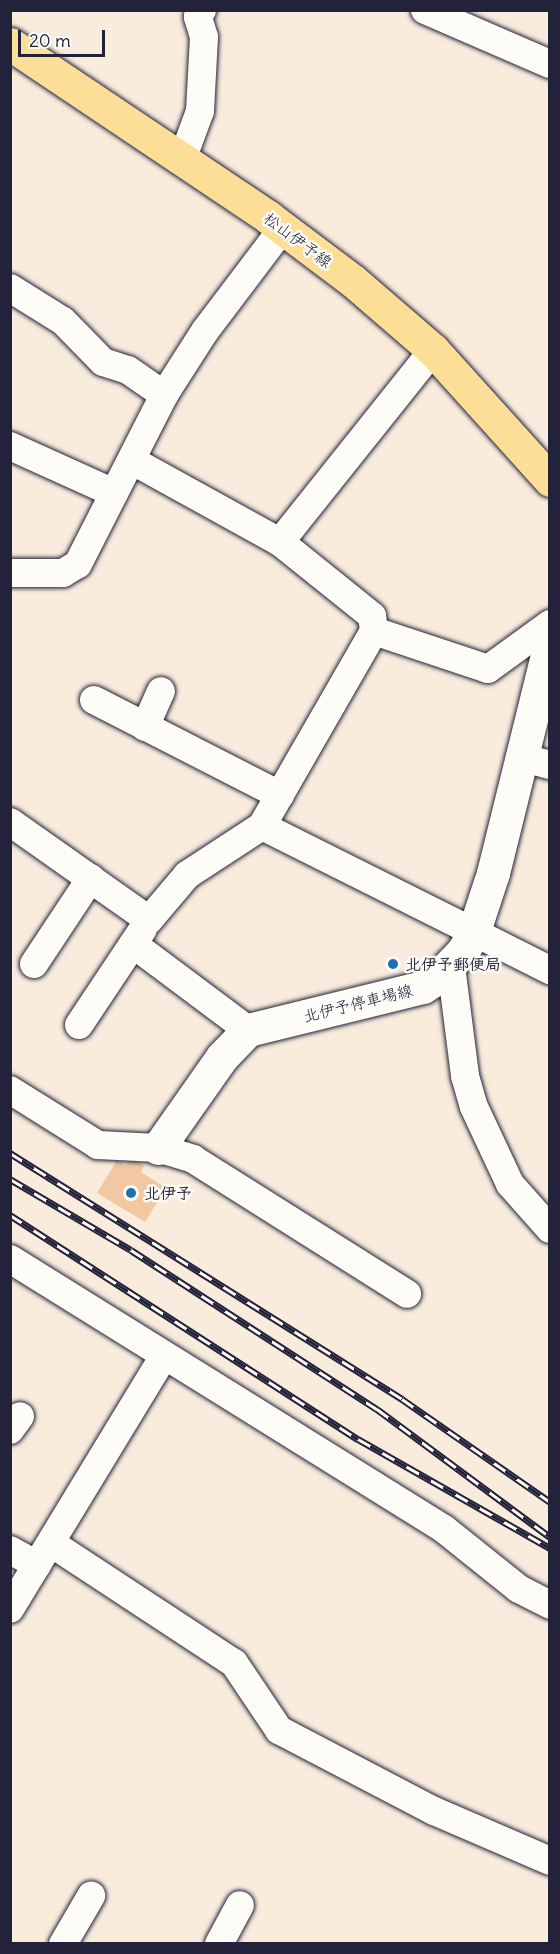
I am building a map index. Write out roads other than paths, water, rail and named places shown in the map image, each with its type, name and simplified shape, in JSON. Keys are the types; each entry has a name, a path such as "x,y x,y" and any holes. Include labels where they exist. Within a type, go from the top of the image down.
{"main road":[{"name":"松山伊予線","path":"10,44 283,228 353,281 433,350 549,480"},
{"name":"北伊予停車場線","path":"248,1030 423,987 451,966 473,934 535,761 549,643"},
{"path":"158,1148 222,1057 248,1030"}],"street":[{"path":"182,160 200,111 204,37 198,17 202,10"},
{"path":"425,10 549,64"},
{"path":"10,573 63,573 78,564 133,461 164,395 205,331 283,228"},
{"path":"10,288 63,321 103,362 128,370 164,395"},
{"path":"280,542 433,350"},
{"path":"10,446 114,493"},
{"path":"79,1026 149,920 187,875 262,826 374,631 372,616 280,542 133,461"},
{"path":"374,631 488,669 549,624"},
{"path":"145,727 161,691"},
{"path":"94,700 280,795"},
{"path":"10,822 149,920"},
{"path":"262,826 473,934 549,969"},
{"path":"34,964 91,878"},
{"path":"134,945 248,1030"},
{"path":"451,966 465,1076 474,1107 510,1184 549,1229"},
{"path":"10,1090 98,1145 158,1148 193,1160 407,1294"},
{"path":"10,1259 163,1357 444,1529 519,1589 549,1605"},
{"path":"10,1609 163,1357"},
{"path":"10,1550 44,1554 234,1663 260,1707 289,1737 434,1811 549,1861"},
{"path":"63,1944 91,1896"},
{"path":"219,1944 240,1905"}],"railway":[{"path":"10,1153 402,1399 550,1502"},
{"path":"10,1179 131,1250 377,1409 550,1537"},
{"path":"10,1215 358,1439 550,1548"}],"place":[{"name":"北伊予郵便局","path":"393,964"},
{"name":"北伊予","path":"131,1193"}]}
